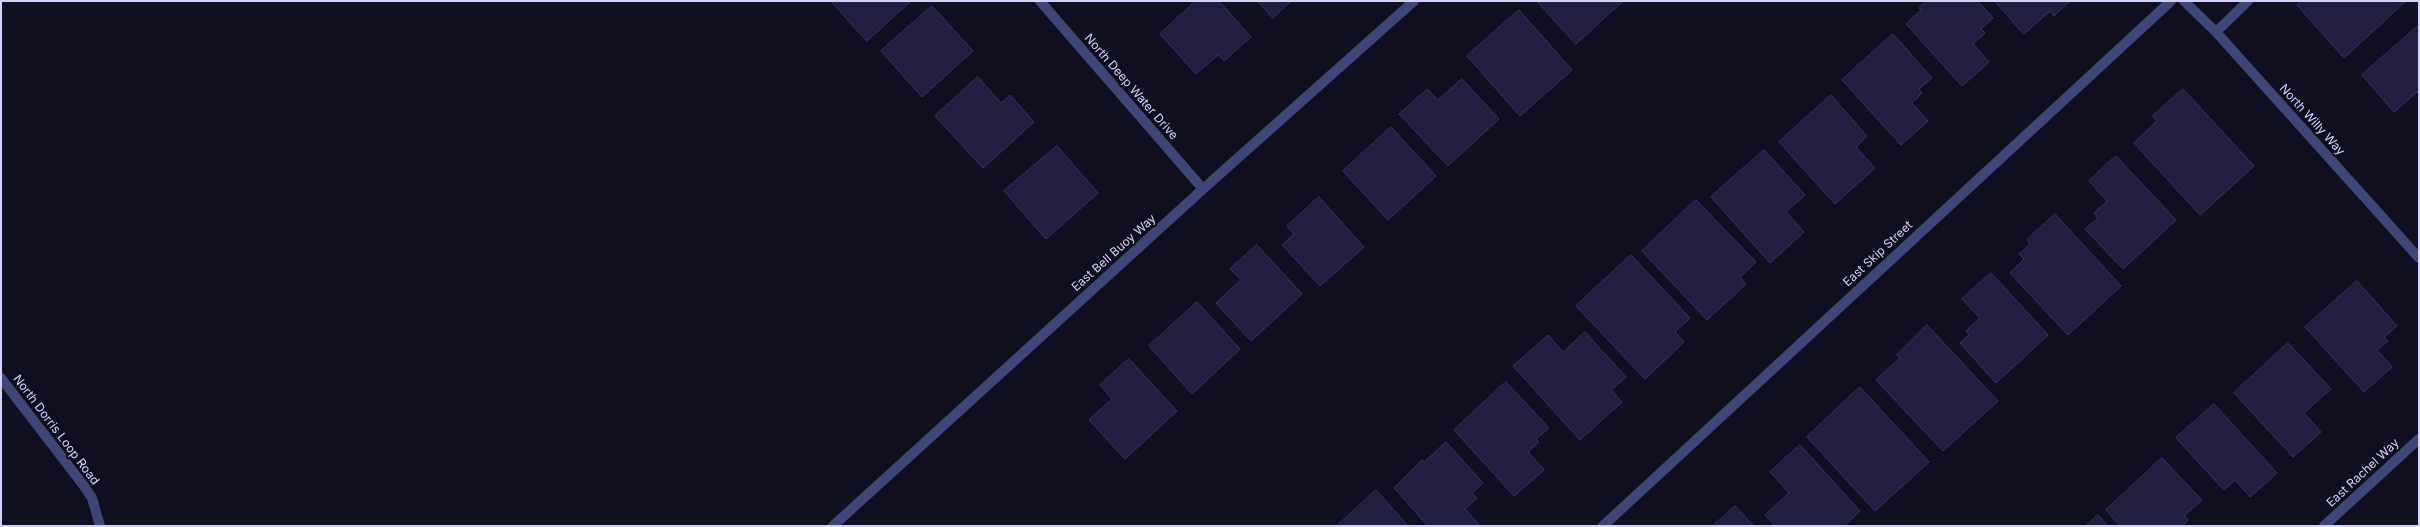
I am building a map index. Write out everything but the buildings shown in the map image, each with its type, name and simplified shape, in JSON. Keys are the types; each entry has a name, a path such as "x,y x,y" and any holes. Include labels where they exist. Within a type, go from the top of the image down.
{"street":[{"name":"North Deep Water Drive","path":"1040,1 1203,189"},
{"name":"East Bell Buoy Way","path":"833,526 1203,189 1414,1"},
{"name":"East Skip Street","path":"1603,526 2170,1"},
{"name":"North Willy Way","path":"2184,1 2216,32 2419,258"},
{"path":"2216,32 2248,1"},
{"name":"North Dorris Loop Road","path":"1,378 84,486 97,512 100,526"},
{"name":"East Rachel Way","path":"2324,526 2419,439"}]}
